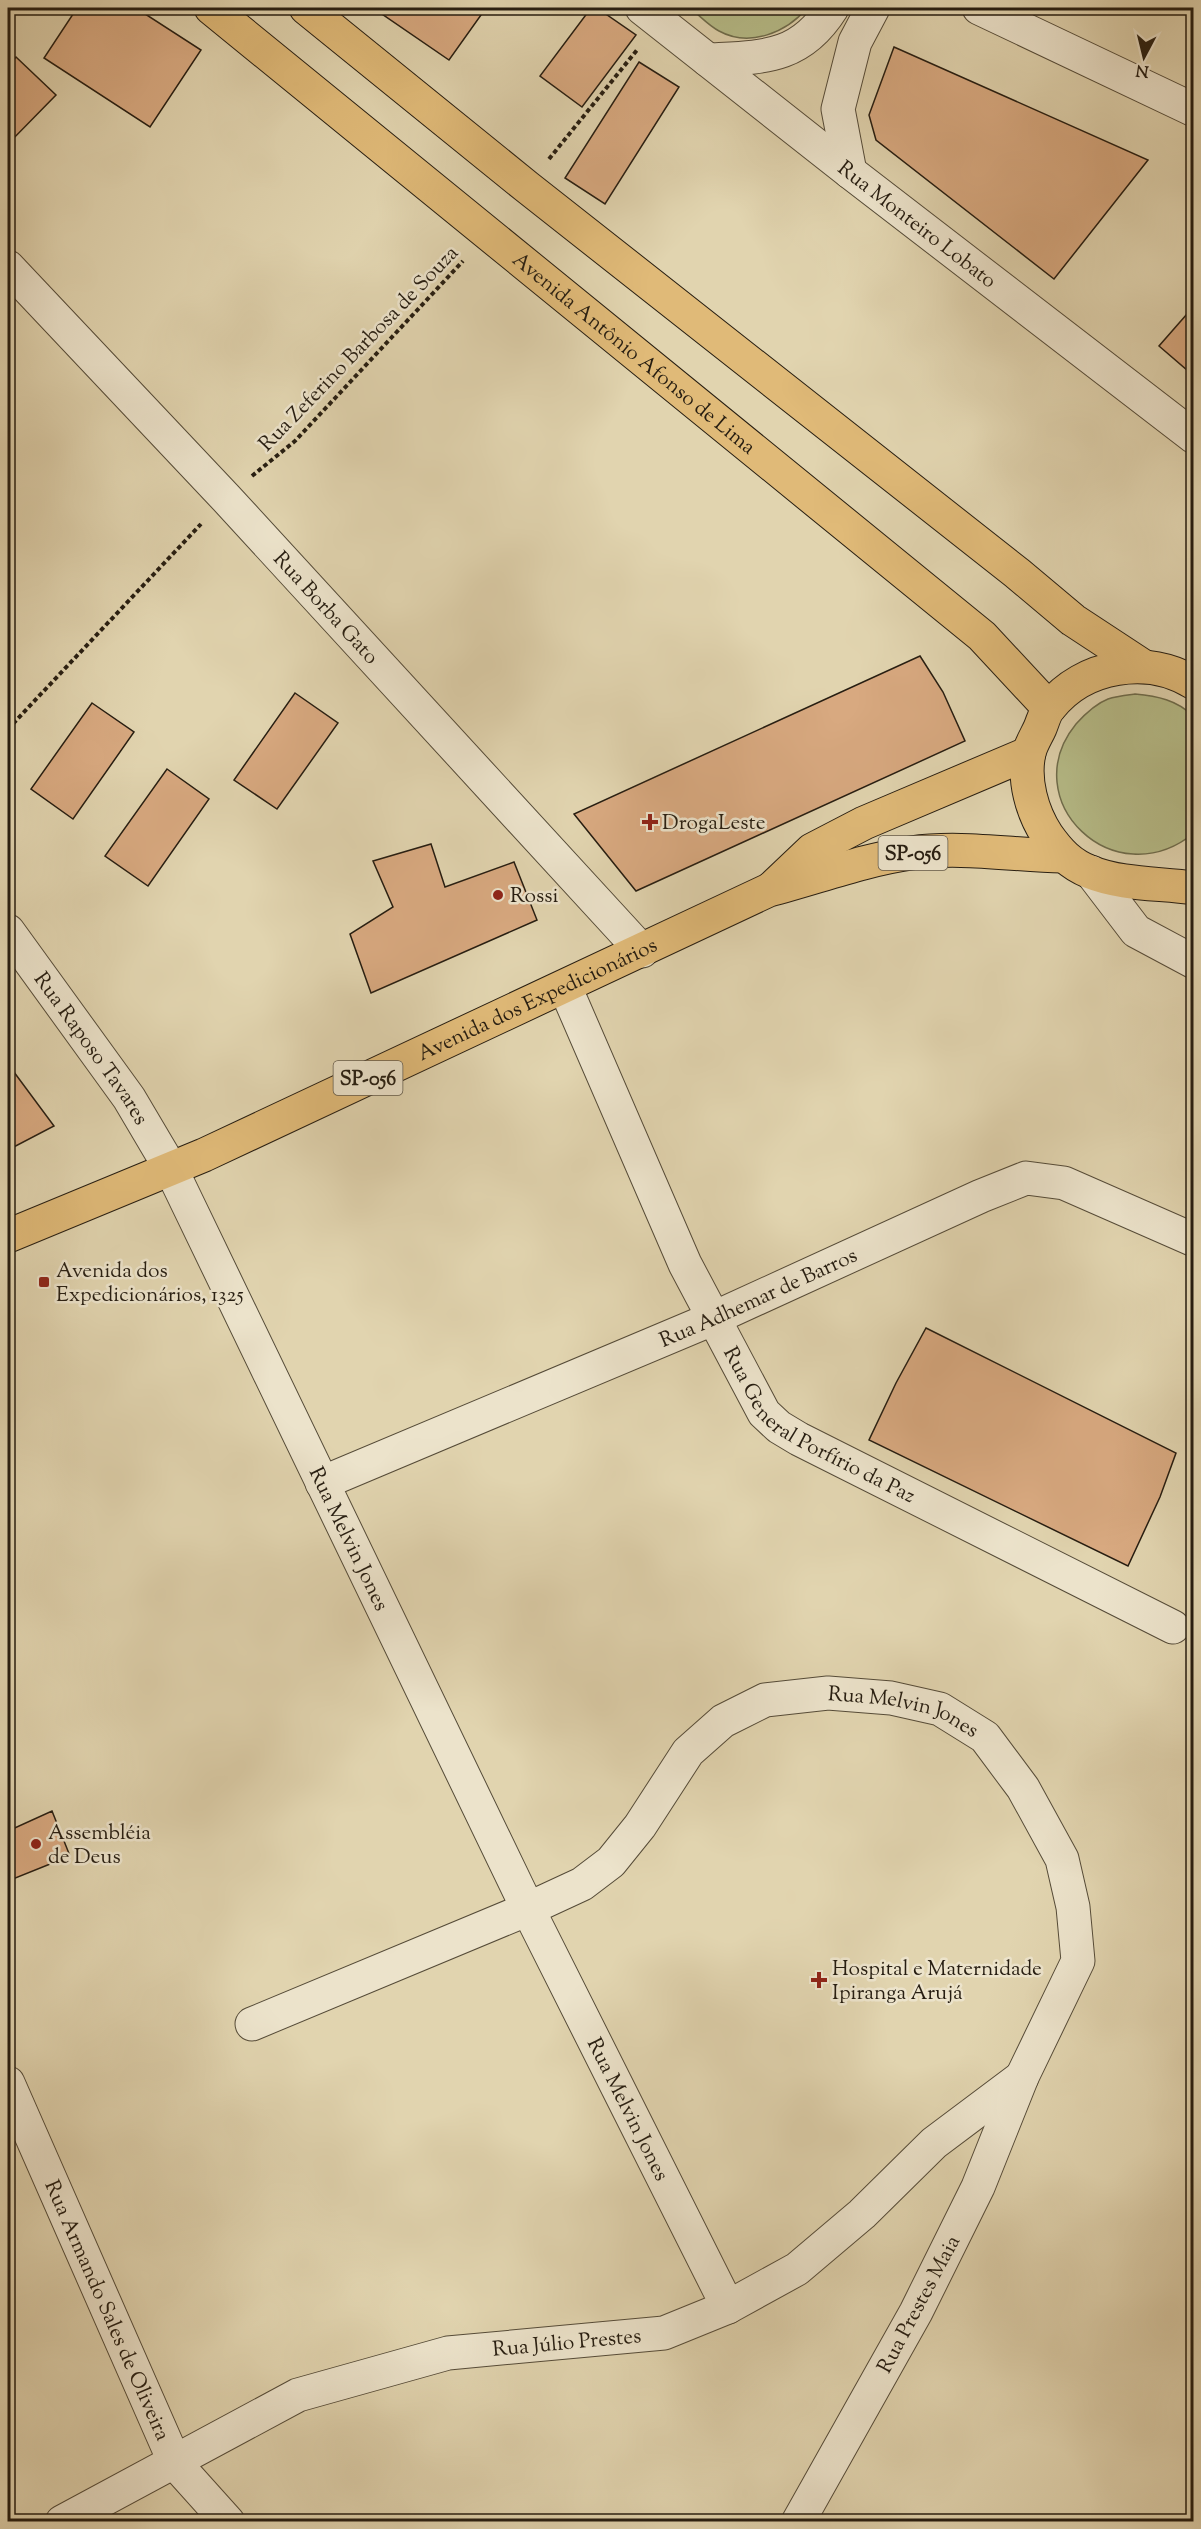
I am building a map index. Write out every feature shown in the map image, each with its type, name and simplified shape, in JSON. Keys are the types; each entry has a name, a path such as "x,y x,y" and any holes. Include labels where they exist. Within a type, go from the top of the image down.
{"main road":[{"name":"Avenida Antônio Afonso de Lima","path":"211,8 982,636 1049,708"},
{"name":"SP-056","path":"306,8 527,187 1017,573 1073,620 1143,666"},
{"name":"SP-056","path":"1191,678 1143,666 1107,669 1075,684 1049,708 1029,753 1028,789 1039,823 1062,856 1091,873 1130,882 1180,886 1194,866"},
{"name":"Avenida dos Expedicionários","path":"769,890 812,850 843,834 1029,753"},
{"name":"Avenida dos Expedicionários","path":"8,1236 171,1168 565,987 769,890 830,875 873,860 912,853 946,850 1062,856"}],"street":[{"path":"708,60 754,58 776,54 798,44 820,27 832,8"},
{"path":"850,172 838,109 855,42 873,8"},
{"path":"979,8 1194,110"},
{"name":"Rua Monteiro Lobato","path":"651,15 850,172 1194,437"},
{"name":"Rua Borba Gato","path":"8,267 226,498 642,951"},
{"path":"1091,873 1136,931 1194,962"},
{"name":"Rua Raposo Tavares","path":"8,931 129,1098 171,1168"},
{"name":"Rua General Porfírio da Paz","path":"565,987 685,1264 712,1319 764,1413 779,1427 799,1439 1173,1627"},
{"name":"Rua Melvin Jones","path":"171,1168 528,1909 728,2307"},
{"name":"Rua Adhemar de Barros","path":"322,1483 712,1319 981,1196 1026,1178 1064,1183 1194,1240"},
{"name":"Rua Melvin Jones","path":"528,1909 582,1884 611,1862 640,1826 688,1752 723,1721 765,1700 828,1693 891,1698 940,1709 985,1737 1023,1788 1062,1859 1073,1907 1078,1961 1022,2077"},
{"path":"252,2024 528,1909"},
{"name":"Rua Júlio Prestes","path":"62,2522 298,2395 448,2353 664,2333 728,2307 797,2269 862,2214 933,2143 1022,2077"},
{"name":"Rua Prestes Maia","path":"798,2522 916,2312 978,2187 1022,2077"},
{"name":"Rua Armando Sales de Oliveira","path":"8,2083 175,2463 228,2522"}],"path":[{"path":"527,187 651,15"},
{"name":"Rua Zeferino Barbosa de Souza","path":"8,729 226,498 295,441 488,234"}],"green space":[{"path":"690,8 807,8 799,17 779,30 755,38 743,38 719,31"},
{"path":"1135,694 1166,700 1180,706 1193,716 1194,833 1163,850 1133,854 1105,847 1082,831 1065,809 1057,782 1060,753 1076,724 1103,701"}],"building":[{"path":"77,8 136,8 201,50 150,127 44,58"},
{"path":"387,8 486,8 449,60 382,14"},
{"path":"591,8 597,8 636,35 582,107 540,76"},
{"path":"894,47 1148,160 1054,279 876,140 869,115"},
{"path":"16,57 56,95 8,144 8,66"},
{"path":"639,62 679,87 605,204 565,178"},
{"path":"1194,306 1194,376 1159,346"},
{"path":"920,656 943,692 965,741 636,891 574,814"},
{"path":"295,693 338,723 277,809 234,780"},
{"path":"92,703 134,732 73,819 31,789"},
{"path":"167,769 209,799 148,886 105,856"},
{"path":"431,844 445,887 514,862 537,920 371,993 350,934 393,907 373,861"},
{"path":"8,1064 54,1126 8,1150"},
{"path":"926,1328 1176,1453 1160,1497 1128,1566 869,1440"},
{"name":"Assembléia de Deus","path":"52,1811 70,1856 8,1881 8,1831"}],"place":[{"name":"DrogaLeste","path":"650,822"},
{"name":"Rossi","path":"498,895"},
{"name":"Avenida dos Expedicionários, 1325","path":"44,1282"},
{"name":"Assembléia de Deus","path":"36,1844"},
{"name":"Hospital e Maternidade Ipiranga Arujá","path":"819,1980"}]}
